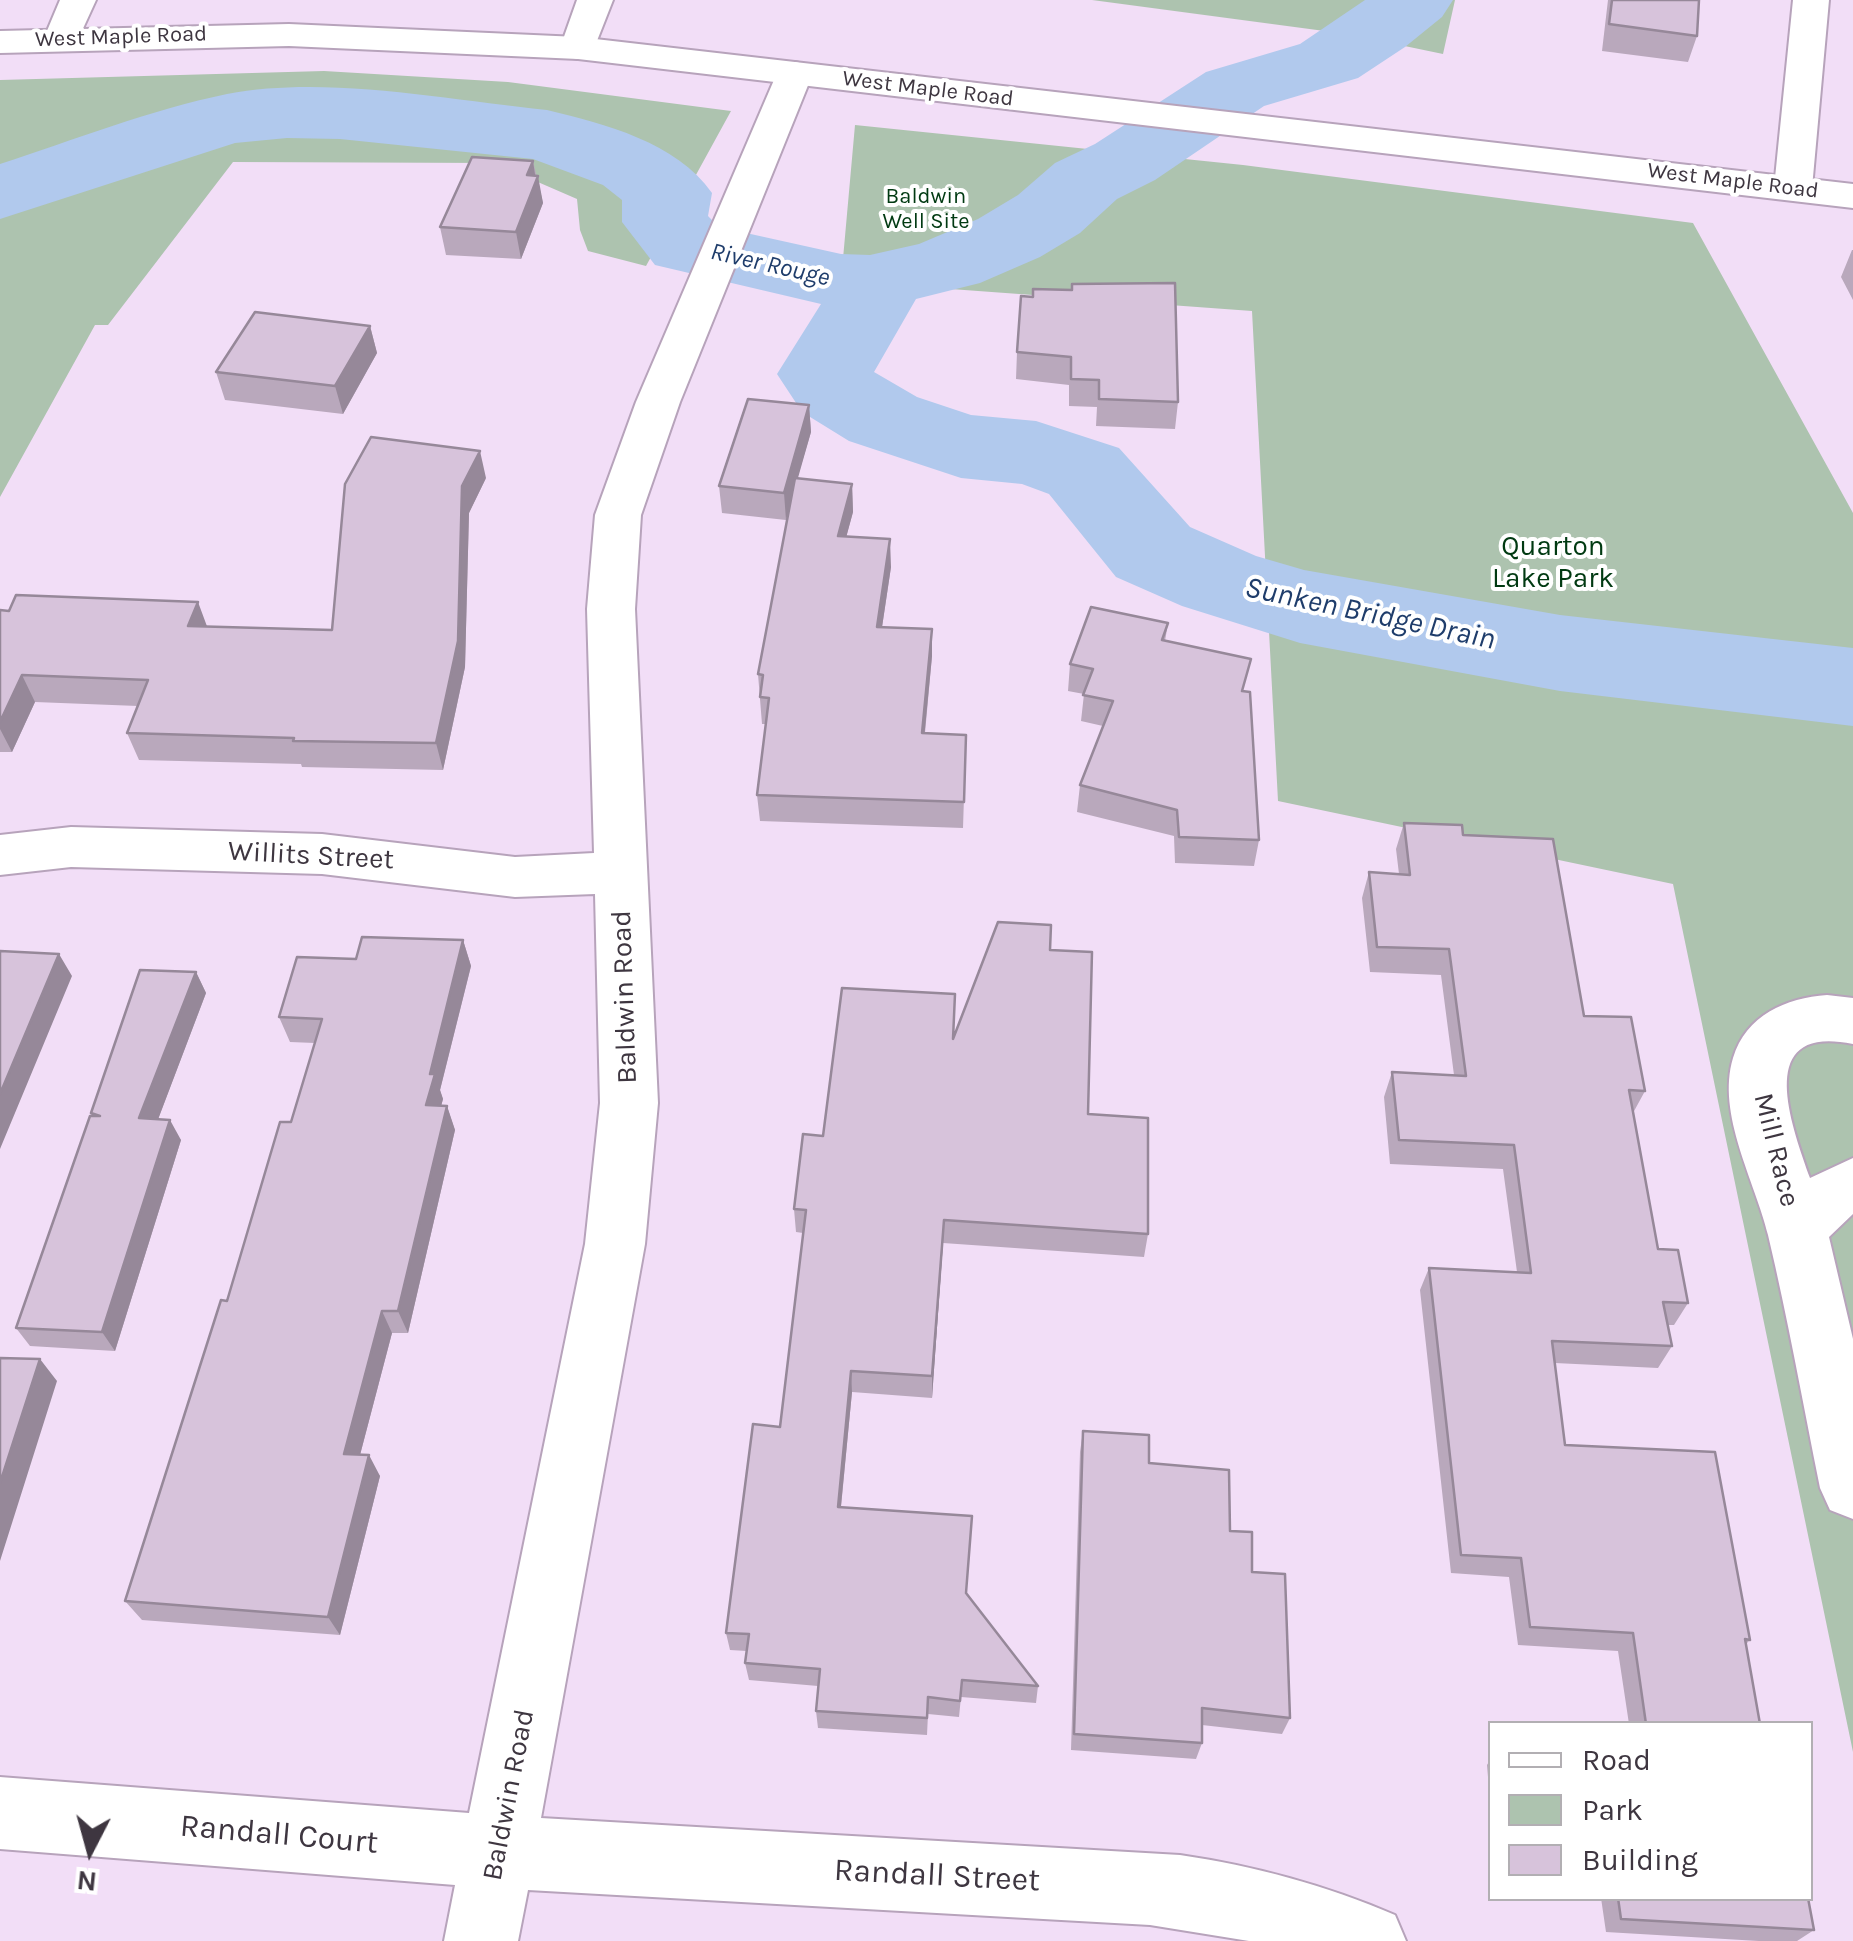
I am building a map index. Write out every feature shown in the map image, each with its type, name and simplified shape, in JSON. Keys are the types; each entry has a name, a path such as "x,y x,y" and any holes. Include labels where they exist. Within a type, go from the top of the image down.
{"street":[{"path":"62,38 78,0"},
{"path":"578,48 595,0"},
{"path":"1794,188 1812,0"},
{"name":"West Maple Road","path":"0,42 247,32 456,38 578,48 1853,196"},
{"name":"Baldwin Road","path":"481,1941 622,1199 628,1135 628,1052 612,609 618,515 697,309 795,73"},
{"name":"Willits Street","path":"0,855 71,848 322,854 515,877 620,872"},
{"name":"Mill Race","path":"1853,1021 1818,1018 1790,1025 1772,1040 1762,1056 1758,1083 1764,1118 1797,1229 1853,1488"},
{"name":"Mill Race","path":"1797,1229 1830,1198 1853,1184"},
{"name":"Randall Court","path":"0,1813 498,1852"},
{"name":"Randall Street","path":"498,1852 1150,1888 1243,1900 1316,1919 1369,1941"}],"green space":[{"path":"1092,0 1455,0 1443,54 1347,34"},
{"path":"324,71 508,82 731,111 646,266 588,251 580,230 577,199 494,163 233,162 108,325 95,325 0,497 0,80"},
{"name":"Quarton Lake Park","path":"855,125 1243,165 1693,223 1853,513 1853,1752 1673,884 1278,801 1252,311 841,281"}],"building":[{"path":"1612,0 1699,0 1697,36 1609,24"},
{"path":"472,157 533,161 527,175 538,176 516,232 440,227"},
{"path":"1175,283 1178,402 1099,399 1099,380 1071,379 1071,357 1017,352 1021,296 1033,297 1033,289 1072,290 1072,284"},
{"path":"255,312 370,326 335,386 216,372"},
{"path":"748,399 809,405 784,493 719,486"},
{"path":"371,437 480,451 462,486 458,641 436,743 127,733 148,680 22,675 0,722 0,610 9,611 16,595 198,602 188,626 332,630 345,484"},
{"path":"795,478 852,484 838,536 890,539 877,627 932,629 922,733 966,735 964,802 757,795 769,698 760,697 763,675 758,674"},
{"path":"1091,607 1168,623 1162,640 1251,659 1242,691 1250,692 1259,840 1179,837 1177,810 1080,785 1113,701 1083,695 1093,669 1070,664"},
{"path":"1404,823 1462,825 1463,835 1553,839 1584,1016 1631,1017 1645,1091 1629,1090 1658,1249 1678,1250 1688,1303 1663,1302 1672,1346 1552,1341 1565,1445 1715,1452 1750,1640 1745,1639 1759,1721 1646,1721 1633,1633 1530,1627 1521,1558 1461,1555 1429,1268 1531,1273 1514,1145 1399,1140 1392,1072 1466,1076 1449,949 1377,947 1369,872 1410,875"},
{"path":"998,922 1051,925 1050,950 1092,952 1088,1114 1148,1118 1148,1234 944,1220 932,1376 851,1371 838,1507 972,1516 966,1593 1038,1686 962,1680 960,1701 928,1697 927,1718 816,1711 820,1669 745,1663 749,1634 726,1633 753,1424 780,1427 806,1210 794,1209 803,1134 823,1136 842,988 955,994 953,1039"},
{"path":"362,937 463,940 426,1105 447,1106 398,1311 382,1311 344,1454 369,1455 328,1617 125,1601 221,1300 227,1301 280,1122 291,1122 322,1019 279,1017 297,957 356,959"},
{"path":"0,951 59,954 0,1094"},
{"path":"140,970 196,972 139,1118 170,1120 102,1332 16,1328 90,1116 100,1116 91,1113"},
{"path":"0,1358 40,1359 0,1483"},
{"path":"1083,1431 1149,1435 1149,1463 1229,1470 1230,1531 1252,1532 1252,1572 1285,1574 1290,1718 1202,1708 1202,1743 1074,1734"},
{"path":"1618,1901 1809,1901 1814,1930 1621,1919"}],"waterway":[{"name":"River Rouge","path":"882,279 948,264 1009,238 1049,214 1086,181 1125,162 1235,89 1329,61 1414,0"},
{"name":"River Rouge","path":"0,193 229,119 287,113 340,114 547,135 633,167 668,193 663,210 666,222 687,246 841,281 882,279"},
{"name":"Sunken Bridge Drain","path":"882,279 825,374 836,391 883,419 961,446 1036,453 1084,471 1153,552 1219,581 1300,606 1560,653 1853,687"}],"park label":[{"name":"Baldwin Well Site","path":"926,210"}]}
